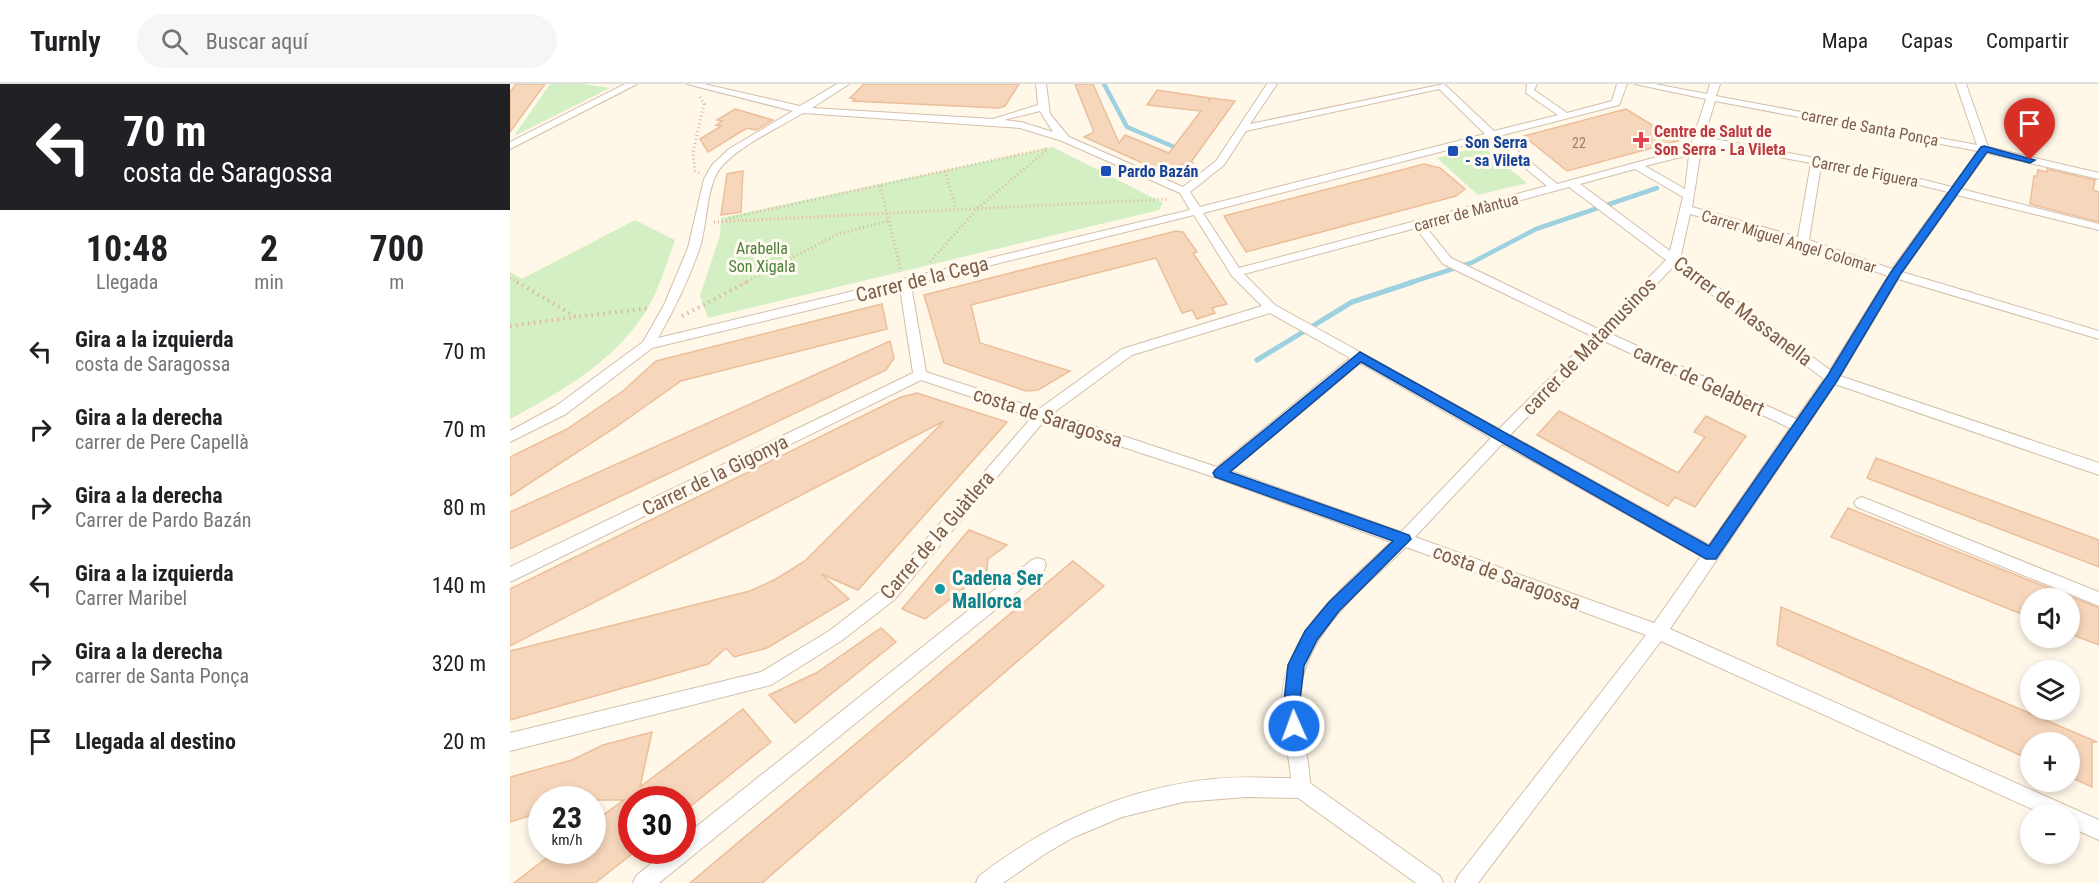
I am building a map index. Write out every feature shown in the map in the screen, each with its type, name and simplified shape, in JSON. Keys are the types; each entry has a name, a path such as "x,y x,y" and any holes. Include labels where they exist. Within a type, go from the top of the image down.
{"street":[{"path":"510,146 632,84"},
{"path":"510,437 561,410 648,345 670,305 694,248 709,179 717,165 733,151 844,84"},
{"path":"1041,84 1043,107 1048,123 1066,139"},
{"path":"1189,200 1220,163 1272,84"},
{"path":"1532,84 1529,91 1566,116"},
{"name":"Carrer de la Cega","path":"648,345 905,283 1189,200 1492,135 1616,103 1622,84"},
{"name":"carrer de Santa Ponça","path":"1640,84 1984,149 2099,176"},
{"path":"1674,259 1697,145 1715,84"},
{"path":"1465,883 1658,632 1832,378 1895,274 1984,149 1960,84"},
{"path":"695,85 802,110 1021,125 1066,139 1189,200 1236,273 1271,308 1711,554"},
{"path":"1243,129 1438,85 1492,135 1555,188"},
{"path":"983,121 1004,119 1043,107"},
{"name":"Carrer de Figuera","path":"1697,145 1817,161 1954,190 2099,227"},
{"name":"carrer de Màntua","path":"1236,273 1637,166 1697,145"},
{"path":"1803,242 1817,161"},
{"name":"Carrer Miguel Angel Colomar","path":"1637,166 1687,202 1895,274 2099,335"},
{"name":"Carrer de Massanella","path":"1571,183 1832,378 2099,469"},
{"name":"carrer de Gelabert","path":"1418,224 1447,261 1799,426"},
{"name":"carrer de Matamusinos","path":"1301,788 1299,758 1291,710 1296,665 1311,636 1334,607 1404,539 1674,259"},
{"path":"905,283 920,375"},
{"name":"Carrer de la Guàtlera","path":"510,742 765,679 835,636 888,595 1041,415 1127,352 1271,308"},
{"path":"1219,473 1360,356"},
{"name":"costa de Saragossa","path":"920,375 1219,473 1658,632 2042,804"},
{"name":"Carrer de la Gigonya","path":"510,575 920,375"},
{"path":"1862,503 2099,599"},
{"path":"643,883 1038,565"},
{"path":"986,883 1009,864 1068,829 1133,802 1215,788 1301,788 1433,883"},
{"path":"2080,821 2099,830"}],"path":[{"path":"695,85 704,104 693,152 695,171 709,179"},
{"path":"726,221 730,218 1049,148 978,208 928,264 905,283 880,186"},
{"path":"945,171 957,209"},
{"path":"699,225 726,221 1148,199 1189,200"},
{"path":"657,329 838,234 888,221"},
{"path":"510,278 576,317"},
{"path":"510,326 670,305"}],"green space":[{"path":"550,84 583,84 610,88 514,136"},
{"path":"1482,146 1527,183 1478,195 1437,158"},
{"name":"Arabella Son Xigala","path":"1053,147 1163,203 1159,210 708,318 700,296 720,235 721,218"},
{"path":"635,220 675,240 650,304 623,341 589,371 570,385 510,419 510,272 522,279"}],"building":[{"path":"516,84 545,84 510,132 510,92"},
{"path":"864,84 1019,84 1005,106 999,108 853,101 855,99 850,98"},
{"path":"1075,84 1093,84 1119,143 1125,135 1169,153 1201,111 1147,105 1157,90 1209,98 1209,101 1211,98 1235,101 1191,162 1193,163 1156,169 1084,137 1094,132"},
{"path":"735,109 773,120 756,130 747,128 708,152 700,139 721,126 716,125 722,121 717,120"},
{"name":"Centre de Salut de Son Serra - La Vileta","path":"1626,109 1678,141 1567,171 1524,136"},
{"path":"1424,164 1440,168 1465,189 1456,196 1246,252 1224,216"},
{"path":"2047,169 2095,180 2093,190 2099,192 2099,222 2030,204 2034,176 2037,176 2038,170 2047,172"},
{"path":"743,171 741,212 721,215 727,174"},
{"path":"1176,231 1183,232 1197,252 1193,253 1227,304 1212,308 1215,313 1197,319 1192,310 1182,313 1156,258 971,305 980,343 1070,371 1038,390 1026,391 944,363 924,295"},
{"path":"882,304 887,329 681,381 616,427 510,496 510,457 567,429 623,391 656,361"},
{"path":"890,341 894,358 886,370 510,549 510,512"},
{"path":"917,393 1007,422 858,590 821,574 849,599 767,648 734,657 726,648 708,664 510,720 510,651 750,591 776,579 805,561 944,421 510,646 510,589 901,397"},
{"path":"1559,411 1678,473 1705,437 1694,432 1706,416 1746,436 1695,507 1675,497 1668,506 1537,435"},
{"path":"1876,458 2099,540 2099,567 1867,478"},
{"path":"1848,508 2049,588 2020,588 2020,614 1831,537"},
{"name":"Cadena Ser Mallorca","path":"969,530 1007,545 988,559 987,570 925,619 902,609"},
{"path":"1073,561 1104,586 762,883 690,883"},
{"path":"2080,600 2099,608 2099,645 2080,638"},
{"path":"1781,607 2020,709 2020,720 2046,720 2074,732 2020,732 2020,755 1777,645"},
{"path":"881,628 896,642 795,723 769,695 816,673"},
{"path":"743,709 771,742 696,802 696,786 641,786"},
{"path":"652,732 640,786 618,786 618,800 606,800 606,786 528,786 528,816 510,822 510,777 572,760 603,745"},
{"path":"2080,735 2097,742 2092,742 2092,787 2080,782"},
{"path":"618,804 619,864 595,883 514,883 539,864 606,864 606,813"}],"waterway":[{"path":"1104,84 1127,127 1172,146"},
{"path":"1409,283 1471,263 1536,229 1657,188"},
{"path":"1257,360 1352,302 1413,282"}],"place":[{"name":"Centre de Salut de Son Serra - La Vileta","path":"1641,140"},
{"name":"Son Serra - sa Vileta","path":"1453,151"},
{"name":"Pardo Bazán","path":"1106,171"},
{"name":"Cadena Ser Mallorca","path":"940,589"}],"route":[{"path":"1294,726 1291,710 1296,665 1311,636 1334,607 1404,539 1219,473 1360,356 1711,554 1832,378 1895,274 1984,149 2030,160"}]}
